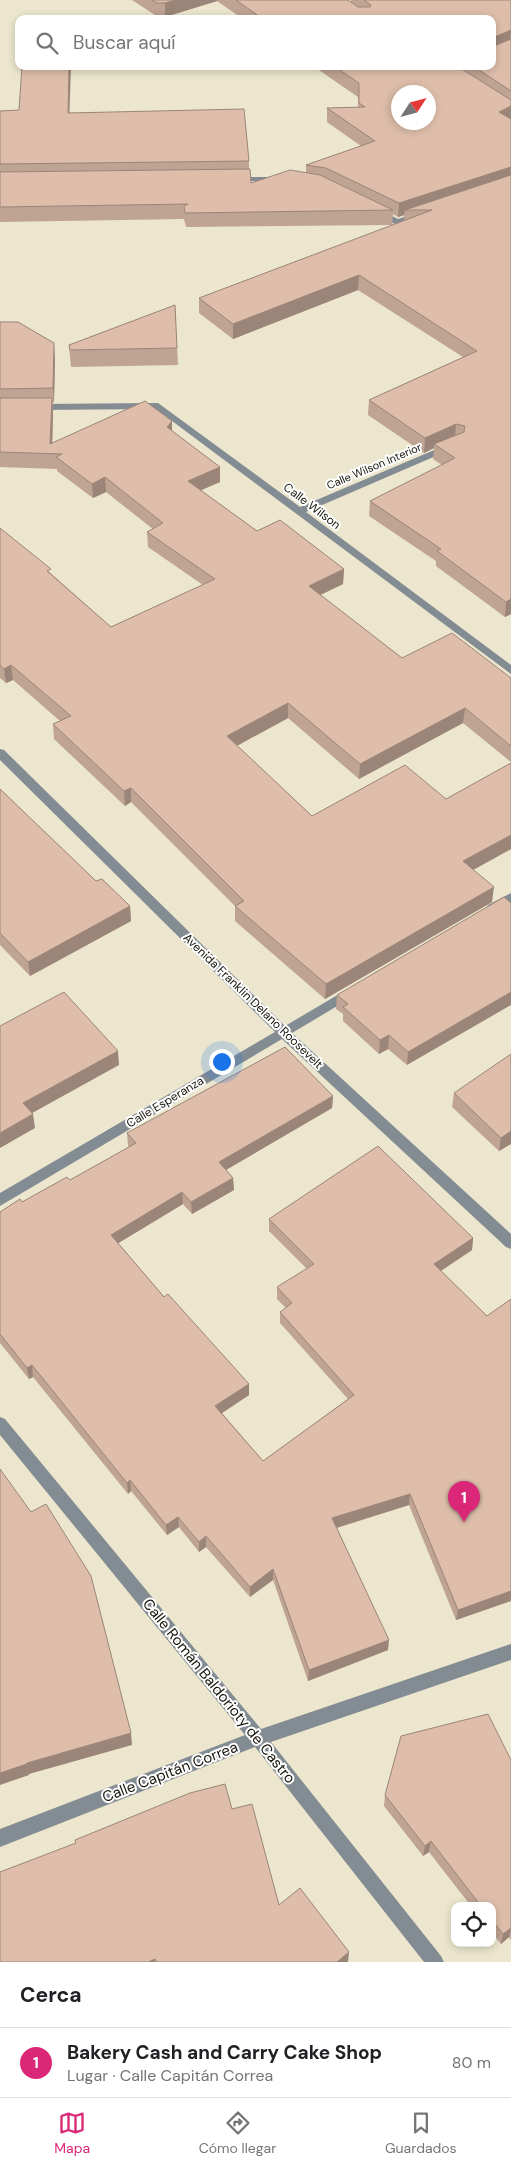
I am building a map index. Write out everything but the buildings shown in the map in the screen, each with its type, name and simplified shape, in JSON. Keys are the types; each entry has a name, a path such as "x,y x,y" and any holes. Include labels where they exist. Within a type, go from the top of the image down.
{"street":[{"path":"223,180 289,180"},
{"path":"372,210 398,222 424,213"},
{"name":"Calle Wilson","path":"28,408 158,406 511,670"},
{"name":"Calle Wilson Interior","path":"299,512 459,443"},
{"name":"Avenida Franklin Delano Roosevelt","path":"0,754 284,1032 511,1243"},
{"path":"477,917 511,896"},
{"name":"Calle Esperanza","path":"0,1200 360,987"},
{"name":"Calle Román Baldorioty de Castro","path":"0,1424 258,1738 435,1962"},
{"name":"Calle Capitán Correa","path":"0,1838 258,1738 511,1652"}],"place":[{"name":"Bakery Cash and Carry Cake Shop","path":"464,1522"}]}
